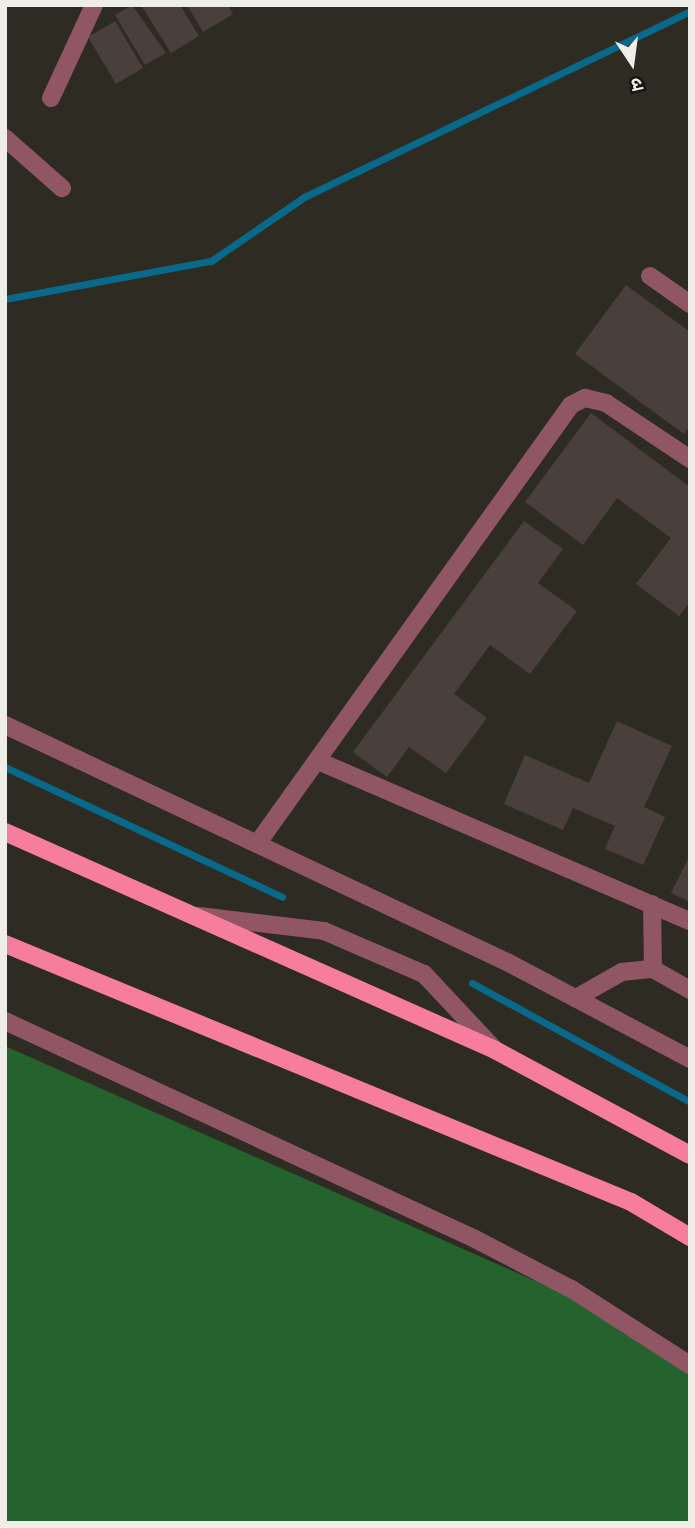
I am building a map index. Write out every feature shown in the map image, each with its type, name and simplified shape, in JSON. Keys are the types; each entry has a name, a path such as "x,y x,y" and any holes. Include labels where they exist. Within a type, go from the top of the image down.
{"main road":[{"path":"5,832 185,915 495,1050 690,1155"},
{"path":"5,944 631,1202 690,1237"}],"street":[{"path":"51,99 92,10 108,5"},
{"path":"5,138 62,188"},
{"path":"650,276 690,304"},
{"path":"257,844 571,405 585,398 606,403 690,459"},
{"path":"5,725 576,998 690,1059"},
{"path":"317,761 690,920"},
{"path":"652,904 653,969"},
{"path":"185,915 324,931 424,974 495,1050"},
{"path":"576,998 622,972 653,969 690,990"},
{"path":"5,1021 475,1239 573,1290 690,1365"}],"green space":[{"path":"5,1046 653,1333 690,1358 690,1523 5,1523"}],"building":[{"path":"132,5 166,53 145,65 115,15"},
{"path":"141,5 180,5 199,36 171,53"},
{"path":"187,5 228,5 233,14 203,32"},
{"path":"115,21 143,68 116,84 88,37"},
{"path":"626,285 690,332 690,426 684,434 575,354"},
{"path":"591,413 690,487 690,602 679,616 636,584 671,538 617,498 583,545 525,502"},
{"path":"524,521 563,549 538,583 577,611 530,674 490,645 454,694 487,718 446,773 409,747 387,777 353,752"},
{"path":"617,721 672,746 644,807 665,817 643,865 605,849 615,826 573,808 563,830 504,804 525,755 589,783"},
{"path":"690,855 690,902 671,893"}],"waterway":[{"path":"5,299 211,261 304,197 690,11"},
{"path":"5,767 282,897"},
{"path":"472,983 690,1102"}]}
